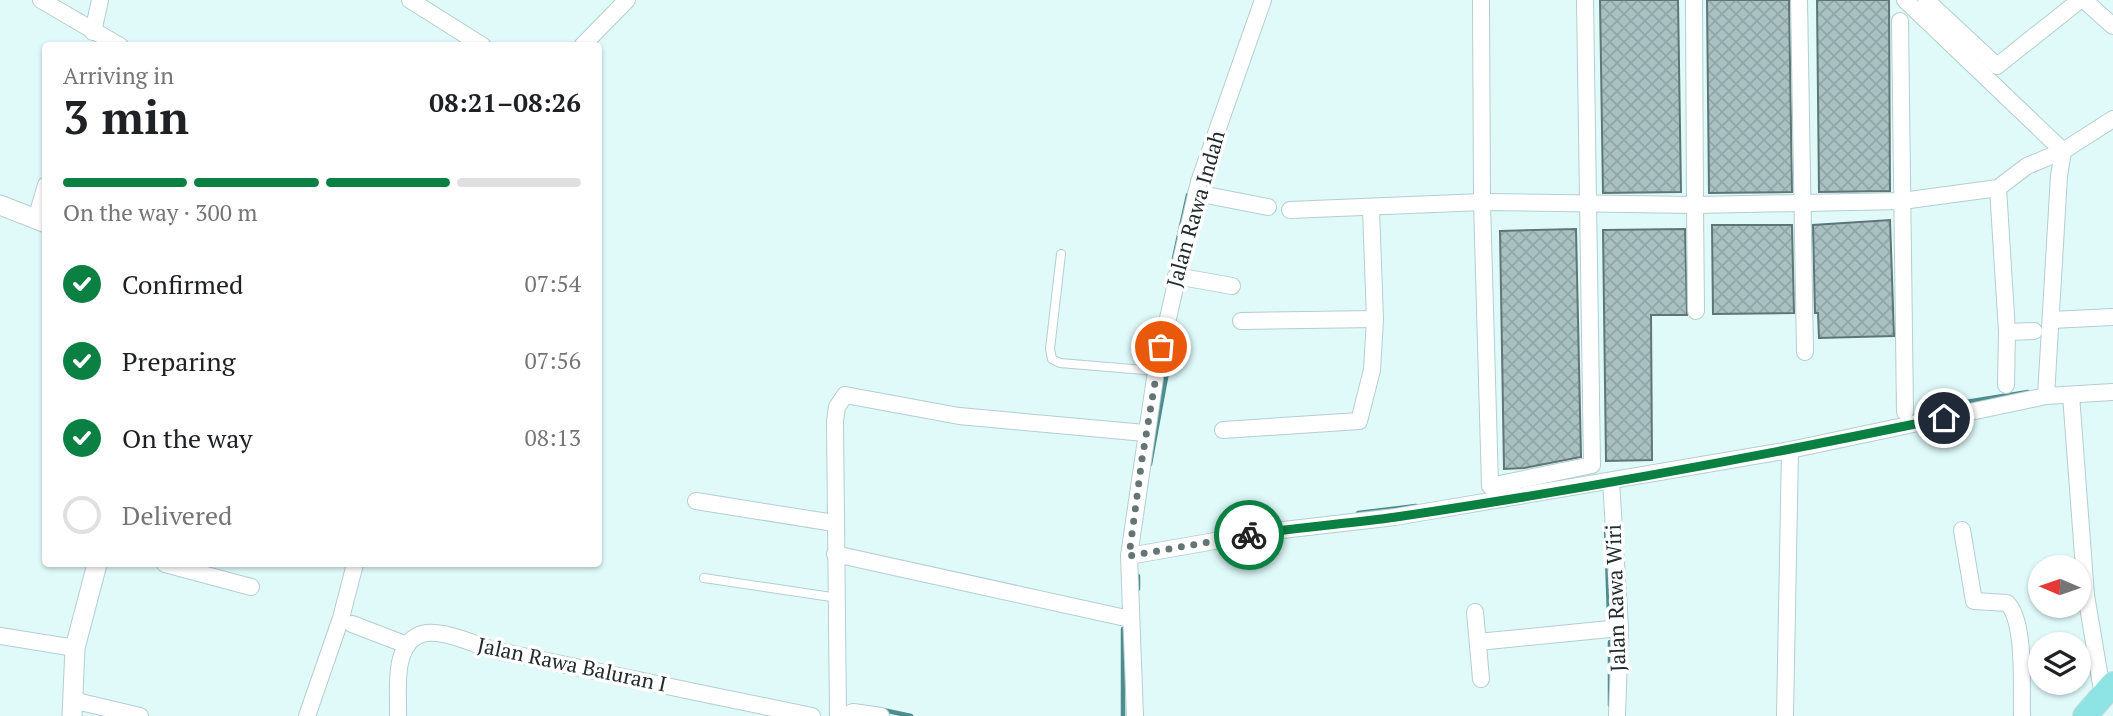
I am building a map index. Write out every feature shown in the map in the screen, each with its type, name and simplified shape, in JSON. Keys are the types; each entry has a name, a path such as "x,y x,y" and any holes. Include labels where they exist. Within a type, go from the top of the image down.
{"main road":[{"path":"2085,716 2108,690"}],"street":[{"path":"41,0 94,37 100,0"},
{"path":"410,0 477,42"},
{"path":"586,42 627,0"},
{"name":"Jalan Rawa Indah","path":"1135,716 1129,556 1156,371 1196,193 1263,0"},
{"path":"1481,0 1482,202 1490,486 1592,465 1585,0"},
{"path":"1694,0 1696,311"},
{"path":"1799,0 1805,352"},
{"path":"1905,0 2063,150"},
{"path":"1926,0 1997,65 2082,0 2113,26"},
{"path":"1900,22 1905,412"},
{"path":"1290,211 1482,202 1695,205 1902,201 1998,188 2028,166 2063,150 2113,119"},
{"path":"2046,396 2063,150"},
{"path":"1998,188 2007,332 2006,385"},
{"path":"1196,193 1268,207"},
{"path":"0,205 41,221"},
{"path":"1223,430 1359,421 1372,370 1375,319 1371,209"},
{"path":"1176,276 1232,286"},
{"path":"2050,320 2113,317"},
{"path":"1241,321 1375,319"},
{"path":"2007,332 2034,331"},
{"path":"1129,556 1266,532 1395,517 1790,450 2046,396 2113,392"},
{"path":"2071,395 2082,555 2108,690"},
{"path":"881,716 853,712 840,716 834,523 835,421 837,407 845,396 959,416 1146,433"},
{"path":"1785,716 1790,450"},
{"name":"Jalan Rawa Wiri","path":"1611,481 1620,628 1617,716"},
{"path":"696,501 834,523"},
{"path":"1962,530 1974,601 2007,603 2014,609 2019,637 2022,716"},
{"path":"835,555 1130,619"},
{"path":"95,567 75,649 72,708 140,716"},
{"path":"176,567 251,587"},
{"path":"307,716 341,618 354,567"},
{"path":"1475,611 1481,679"},
{"path":"352,624 407,645 399,666 398,716"},
{"path":"1478,642 1620,628"},
{"name":"Jalan Rawa Baluran I","path":"407,645 418,635 437,634 491,649 812,716"},
{"path":"0,636 75,649"}],"lane":[{"path":"1061,254 1050,349 1052,359 1060,363 1156,371"},
{"path":"704,578 838,598"}],"building":[{"path":"1600,0 1678,0 1681,192 1603,193"},
{"path":"1707,0 1789,0 1792,192 1709,193"},
{"path":"1817,0 1889,0 1890,191 1819,192"},
{"path":"1890,220 1894,336 1819,338 1818,313 1815,313 1813,225"},
{"path":"1712,225 1792,225 1794,313 1713,314"},
{"path":"1576,229 1581,457 1504,469 1500,231"},
{"path":"1685,229 1687,315 1651,315 1652,460 1606,461 1603,230"}],"waterway":[{"path":"1174,258 1188,195"},
{"path":"1150,464 1167,372"},
{"path":"1906,418 1966,402 2028,392"},
{"path":"1358,513 1416,506"},
{"path":"1606,526 1609,616"},
{"path":"1138,576 1138,589"},
{"path":"1123,629 1123,716"},
{"path":"1610,642 1610,705"},
{"path":"883,710 911,716"}],"way so far":[{"path":"1161,347 1129,556 1249,535"}],"route":[{"path":"1249,535 1395,517 1790,450 1944,418"}]}
